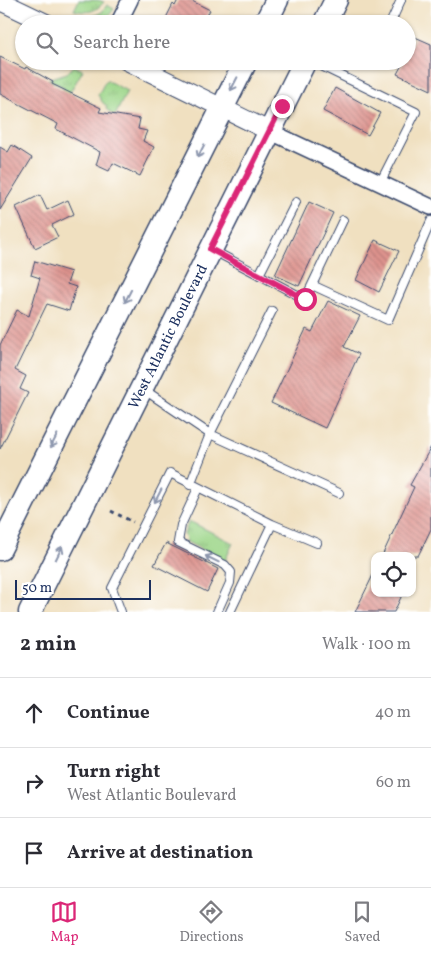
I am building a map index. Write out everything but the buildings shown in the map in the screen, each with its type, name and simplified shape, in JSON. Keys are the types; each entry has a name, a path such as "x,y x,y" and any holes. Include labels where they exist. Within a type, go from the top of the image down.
{"main road":[{"path":"270,15 277,0"},
{"path":"328,15 336,0"},
{"path":"0,548 242,70"},
{"name":"West Atlantic Boulevard","path":"30,612 300,70"}],"street":[{"path":"122,15 130,0"},
{"path":"0,1 29,15"},
{"path":"146,70 269,131 431,207"}],"lane":[{"path":"394,15 401,0"},
{"path":"330,70 416,112 380,183"},
{"path":"259,276 296,202"},
{"path":"210,249 305,299 343,220"},
{"path":"312,285 388,320 431,221"},
{"path":"216,612 230,583 231,572 224,565 178,542 181,525 210,434 272,311"},
{"path":"141,388 210,434 339,493"},
{"path":"121,612 112,588 170,473 194,487 272,524 317,542"},
{"path":"230,612 272,524"}],"path":[{"path":"111,511 136,523"}],"green space":[{"path":"79,0 98,0 104,2 94,10 82,12 74,10"},
{"path":"107,5 114,9 109,15 96,15 102,12"},
{"path":"70,70 83,70 58,113 53,110 64,87 48,79 67,73"},
{"path":"106,80 127,91 104,139 100,137 111,113 106,109 107,106 98,95"},
{"path":"189,521 233,543 225,561 187,542 184,534"}],"route":[{"path":"282,106 210,249 305,299"}]}
